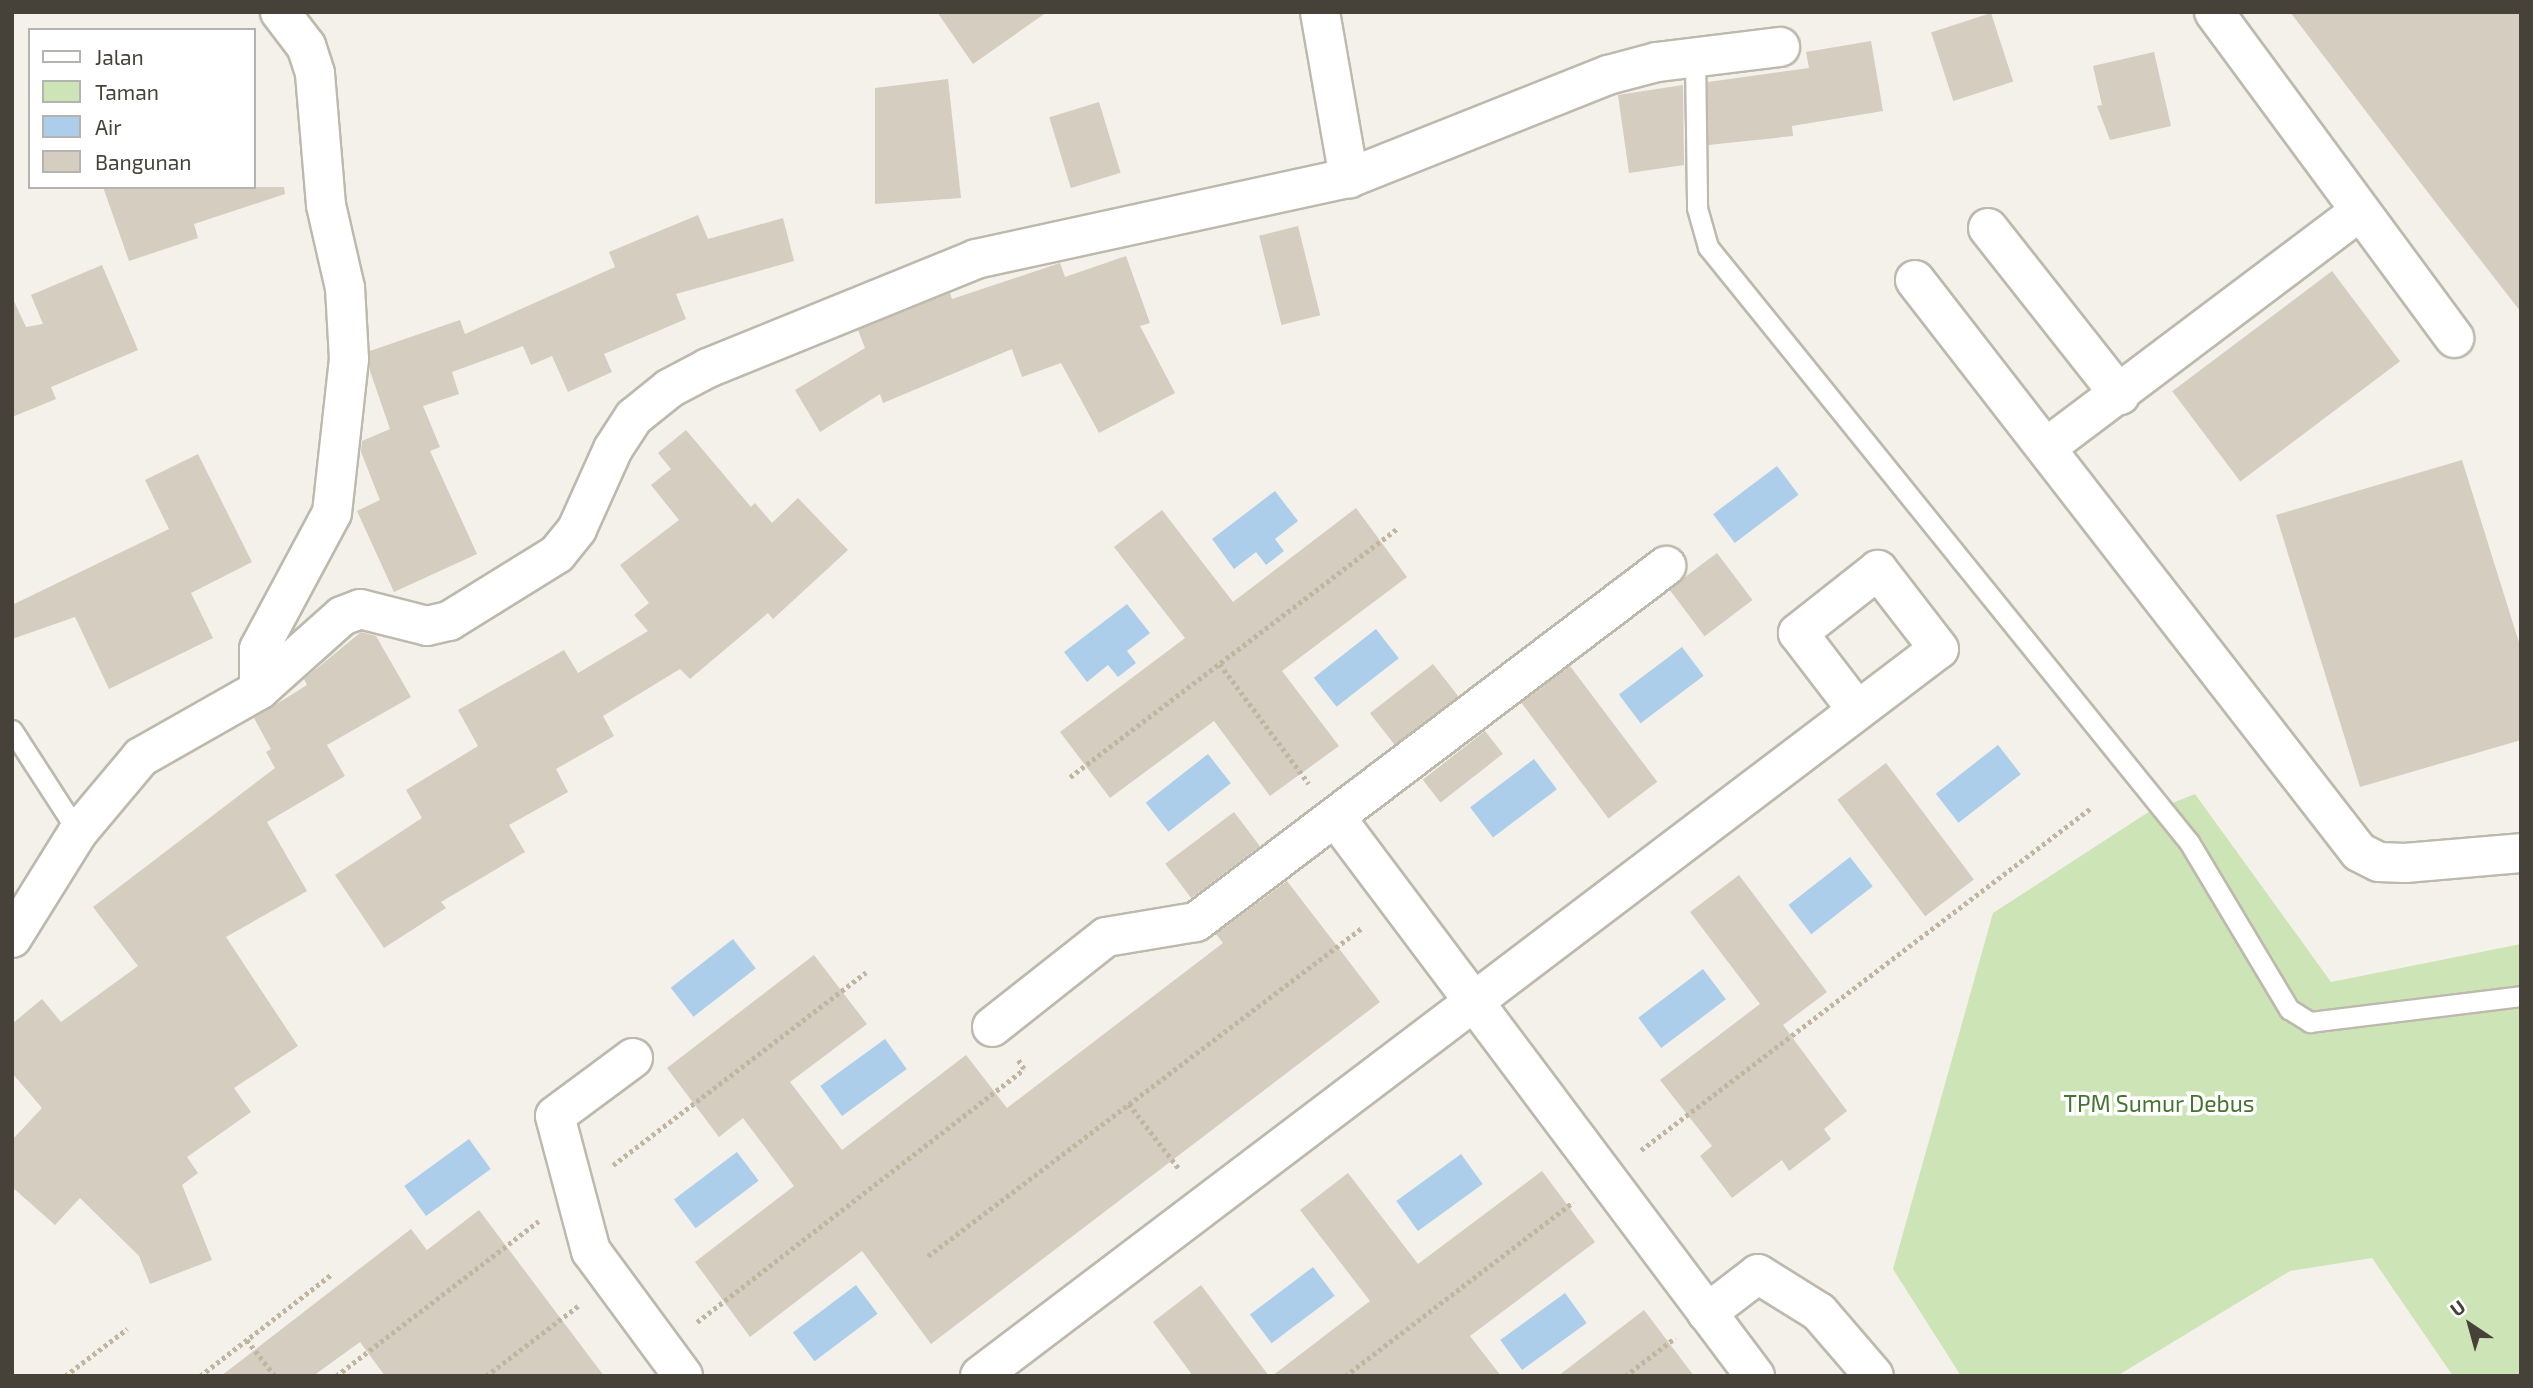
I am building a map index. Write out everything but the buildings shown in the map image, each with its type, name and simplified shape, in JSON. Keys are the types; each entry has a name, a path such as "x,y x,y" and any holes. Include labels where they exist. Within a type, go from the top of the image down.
{"street":[{"path":"259,690 259,649 332,513 349,359 345,288 326,205 315,73 306,46 280,12"},
{"path":"1320,12 1349,178"},
{"path":"2214,12 2358,212 2454,338"},
{"path":"12,938 78,832 141,757 259,690 350,612 360,609 427,626 449,621 557,554 578,529 613,449 634,417 670,388 708,368 976,259 1349,178 1608,75 1695,57 1780,47"},
{"path":"2047,447 2120,395 2358,212"},
{"path":"1988,228 2120,395"},
{"path":"1915,280 2359,852 2379,862 2405,863 2521,853"},
{"path":"992,1027 1106,937 1196,922 1666,566"},
{"path":"980,1376 1857,710"},
{"path":"1335,818 1755,1376"},
{"path":"633,1058 555,1116 591,1251 672,1362"},
{"path":"1707,1313 1758,1274 1819,1312 1874,1376"}],"lane":[{"path":"1695,57 1697,208 1708,247 2189,842 2289,1009 2309,1022 2521,996"},
{"path":"12,730 78,832"}],"path":[{"path":"1070,777 1398,529"},
{"path":"1220,664 1335,818"},
{"path":"1345,1376 2091,808"},
{"path":"928,1256 1398,901"},
{"path":"672,1362 1024,1069"},
{"path":"1129,1104 1206,1204"},
{"path":"200,1376 332,1274"},
{"path":"485,1376 612,1280"},
{"path":"1625,1376 1707,1313"},
{"path":"65,1376 127,1329"},
{"path":"247,1340 275,1376"}],"green space":[{"name":"TPM Sumur Debus","path":"2195,794 2331,982 2521,944 2521,1376 2453,1376 2372,1258 2290,1271 2117,1376 1961,1376 1893,1269 1993,913 2147,813"}],"water":[{"path":"1777,466 1799,495 1735,543 1713,514"},
{"path":"1275,491 1298,521 1275,539 1284,551 1266,565 1256,552 1234,569 1212,539"},
{"path":"1127,604 1150,633 1127,651 1136,663 1118,677 1108,665 1087,682 1064,652"},
{"path":"1376,629 1399,658 1337,707 1314,678"},
{"path":"1682,647 1704,676 1641,723 1619,695"},
{"path":"1998,745 2021,774 1959,823 1936,794"},
{"path":"1208,754 1231,783 1169,832 1146,803"},
{"path":"1534,759 1557,789 1493,837 1470,807"},
{"path":"1850,857 1873,886 1811,934 1789,905"},
{"path":"733,939 756,968 694,1017 671,988"},
{"path":"1703,969 1726,999 1661,1048 1638,1018"},
{"path":"885,1039 907,1069 842,1116 820,1086"},
{"path":"469,1139 491,1169 426,1216 404,1186"},
{"path":"737,1152 759,1181 696,1228 674,1200"},
{"path":"1461,1154 1483,1184 1418,1231 1396,1201"},
{"path":"1313,1267 1335,1296 1272,1343 1250,1315"},
{"path":"856,1285 878,1314 815,1361 793,1333"},
{"path":"1565,1293 1587,1323 1522,1370 1500,1340"}]}
